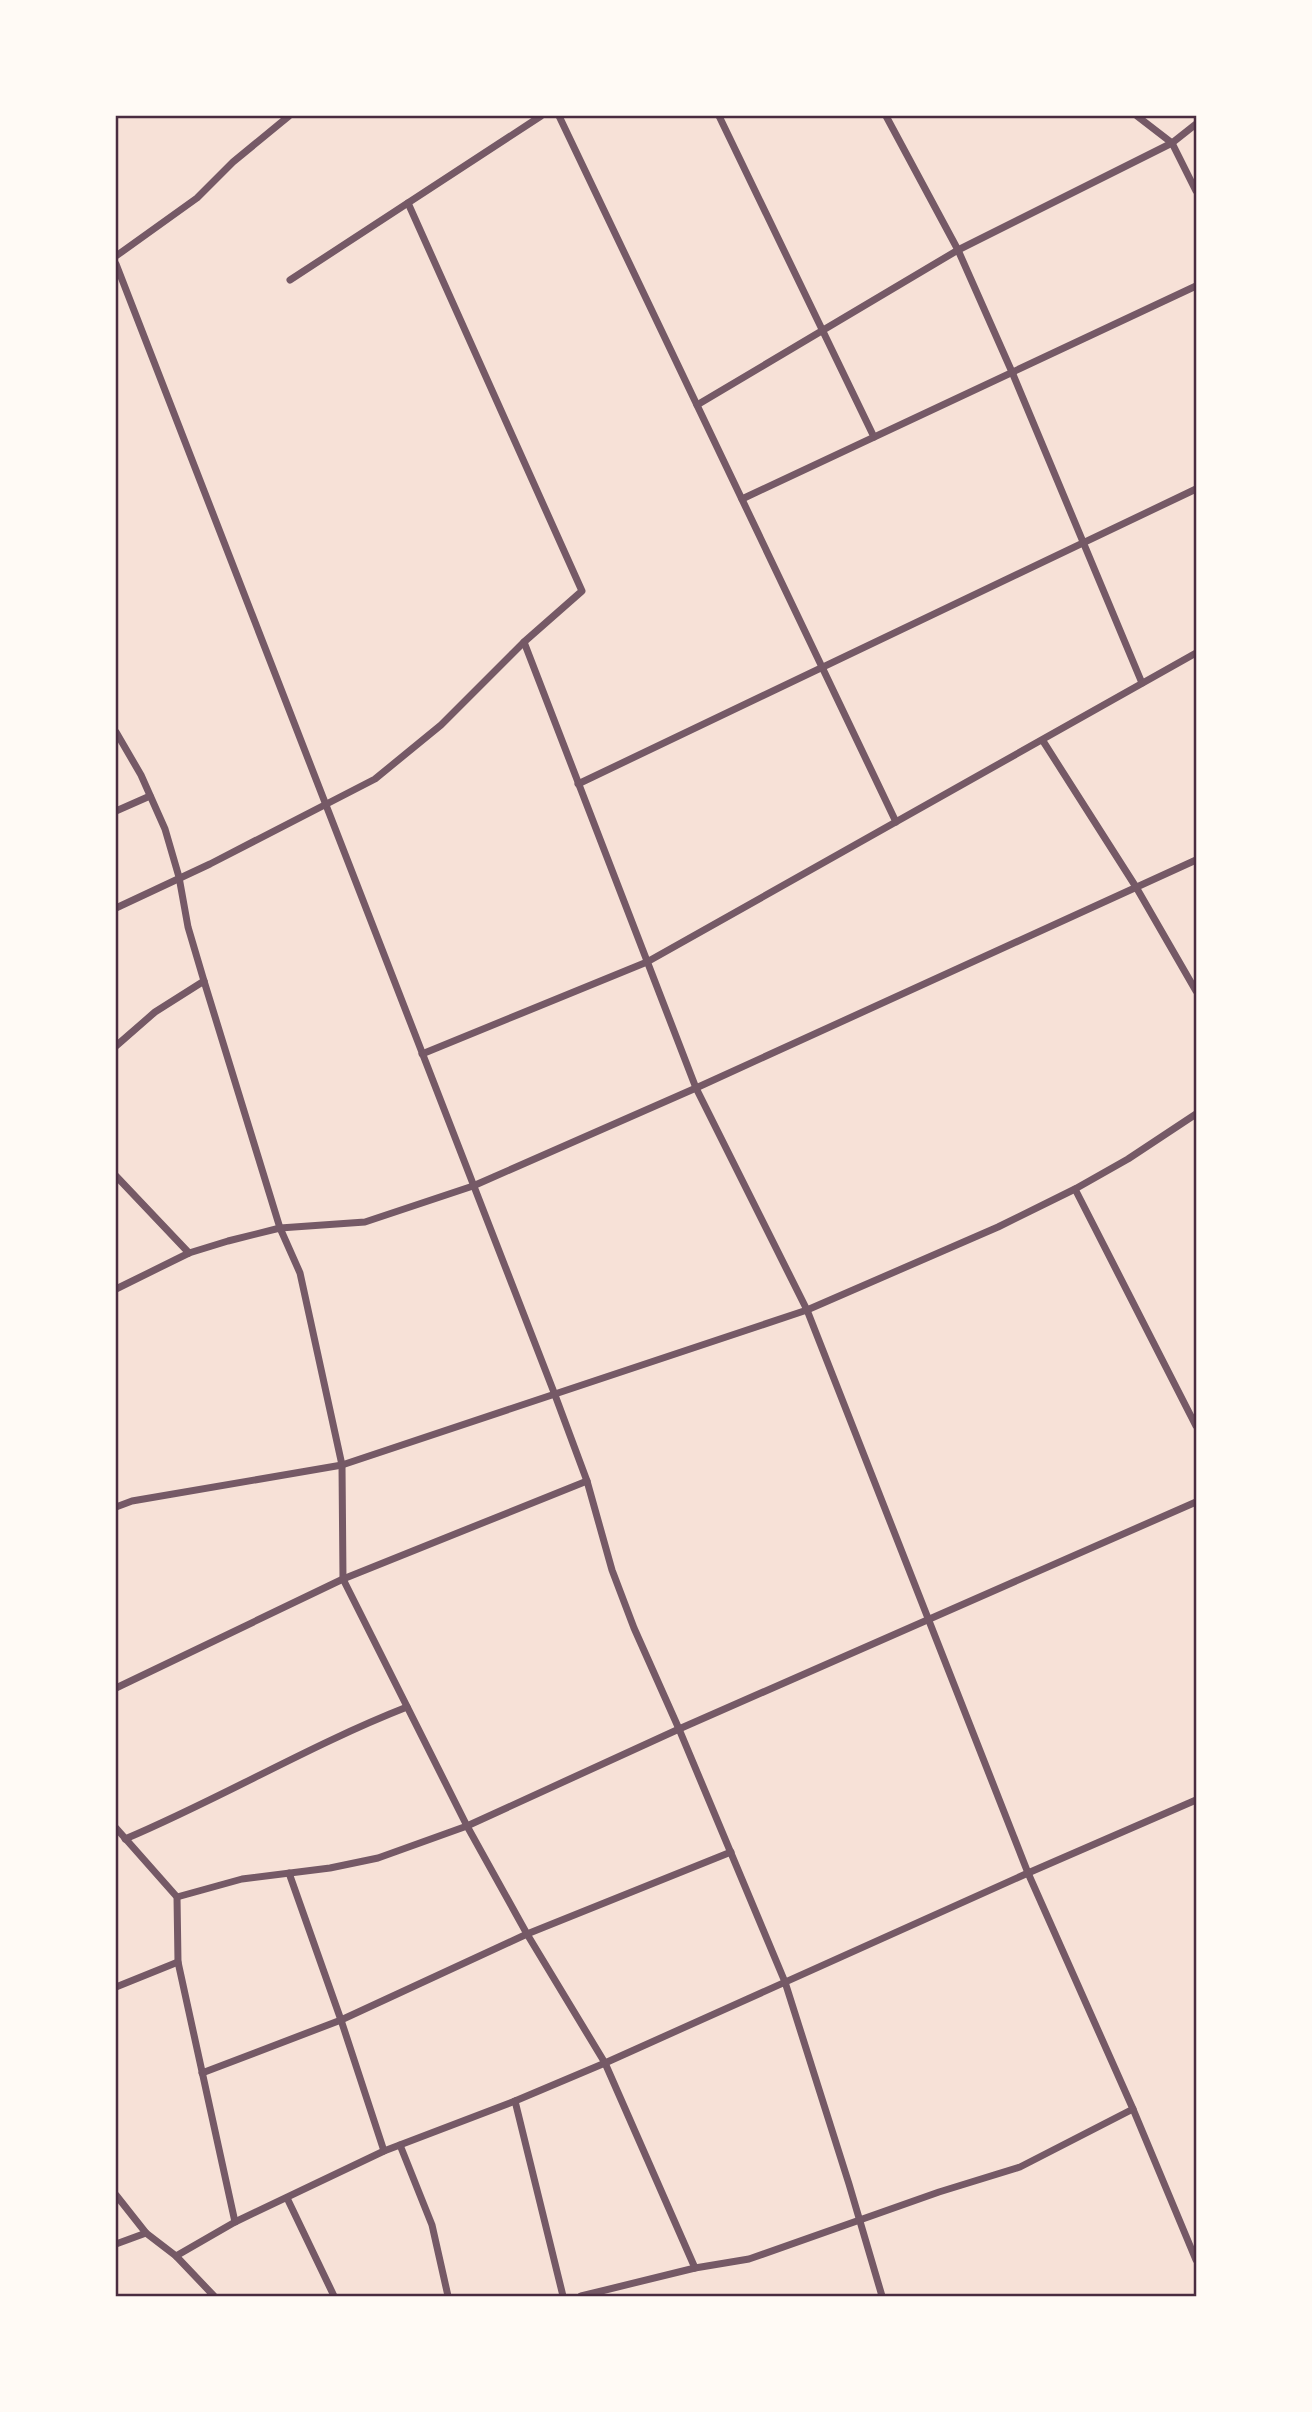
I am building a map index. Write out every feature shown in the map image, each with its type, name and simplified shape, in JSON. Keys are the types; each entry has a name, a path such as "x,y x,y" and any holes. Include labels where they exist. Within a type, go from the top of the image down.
{"street":[{"path":"116,256 197,198 233,162 289,116"},
{"path":"290,280 541,116"},
{"path":"559,116 896,822"},
{"path":"719,116 874,437"},
{"path":"886,116 958,250 1142,683"},
{"path":"1136,116 1172,143 1196,191"},
{"path":"697,405 958,250 1172,143 1196,124"},
{"path":"116,908 326,806 375,779 431,733 524,642 582,591 408,203"},
{"path":"116,264 555,1395 587,1481 612,1570 634,1628 785,1982 882,2297"},
{"path":"742,499 1196,286"},
{"path":"578,785 1196,489"},
{"path":"524,642 696,1088 807,1310 1028,1873 1133,2109 1196,2260"},
{"path":"422,1054 647,962 1196,653"},
{"path":"116,732 141,775 165,829 180,877 188,927 204,981 280,1228 300,1273 342,1465 343,1579 467,1826 527,1934 605,2063 695,2268"},
{"path":"1043,741 1136,887 1196,991"},
{"path":"116,811 150,796"},
{"path":"116,1289 189,1253 280,1228 365,1222 474,1186 1196,860"},
{"path":"116,1046 155,1012 204,981"},
{"path":"116,1507 132,1501 342,1465 807,1310 998,1227 1076,1189 1128,1159 1196,1114"},
{"path":"116,1176 189,1253"},
{"path":"1076,1189 1196,1426"},
{"path":"116,1688 343,1579 587,1481"},
{"path":"177,1896 242,1879 330,1868 379,1858 467,1826 679,1729 1196,1502"},
{"path":"125,1839 190,1810 351,1729 407,1707"},
{"path":"176,2256 235,2222 384,2151 605,2063 1196,1800"},
{"path":"116,1828 177,1896 178,1962 235,2222"},
{"path":"202,2073 341,2020 527,1934 731,1852"},
{"path":"289,1873 384,2151"},
{"path":"116,1987 178,1962"},
{"path":"515,2101 563,2297"},
{"path":"580,2297 695,2268 749,2259 939,2192 1020,2167 1133,2109"},
{"path":"400,2145 432,2225 448,2297"},
{"path":"116,2195 146,2233 176,2256 214,2297"},
{"path":"286,2198 334,2297"},
{"path":"116,2244 146,2233"}]}
